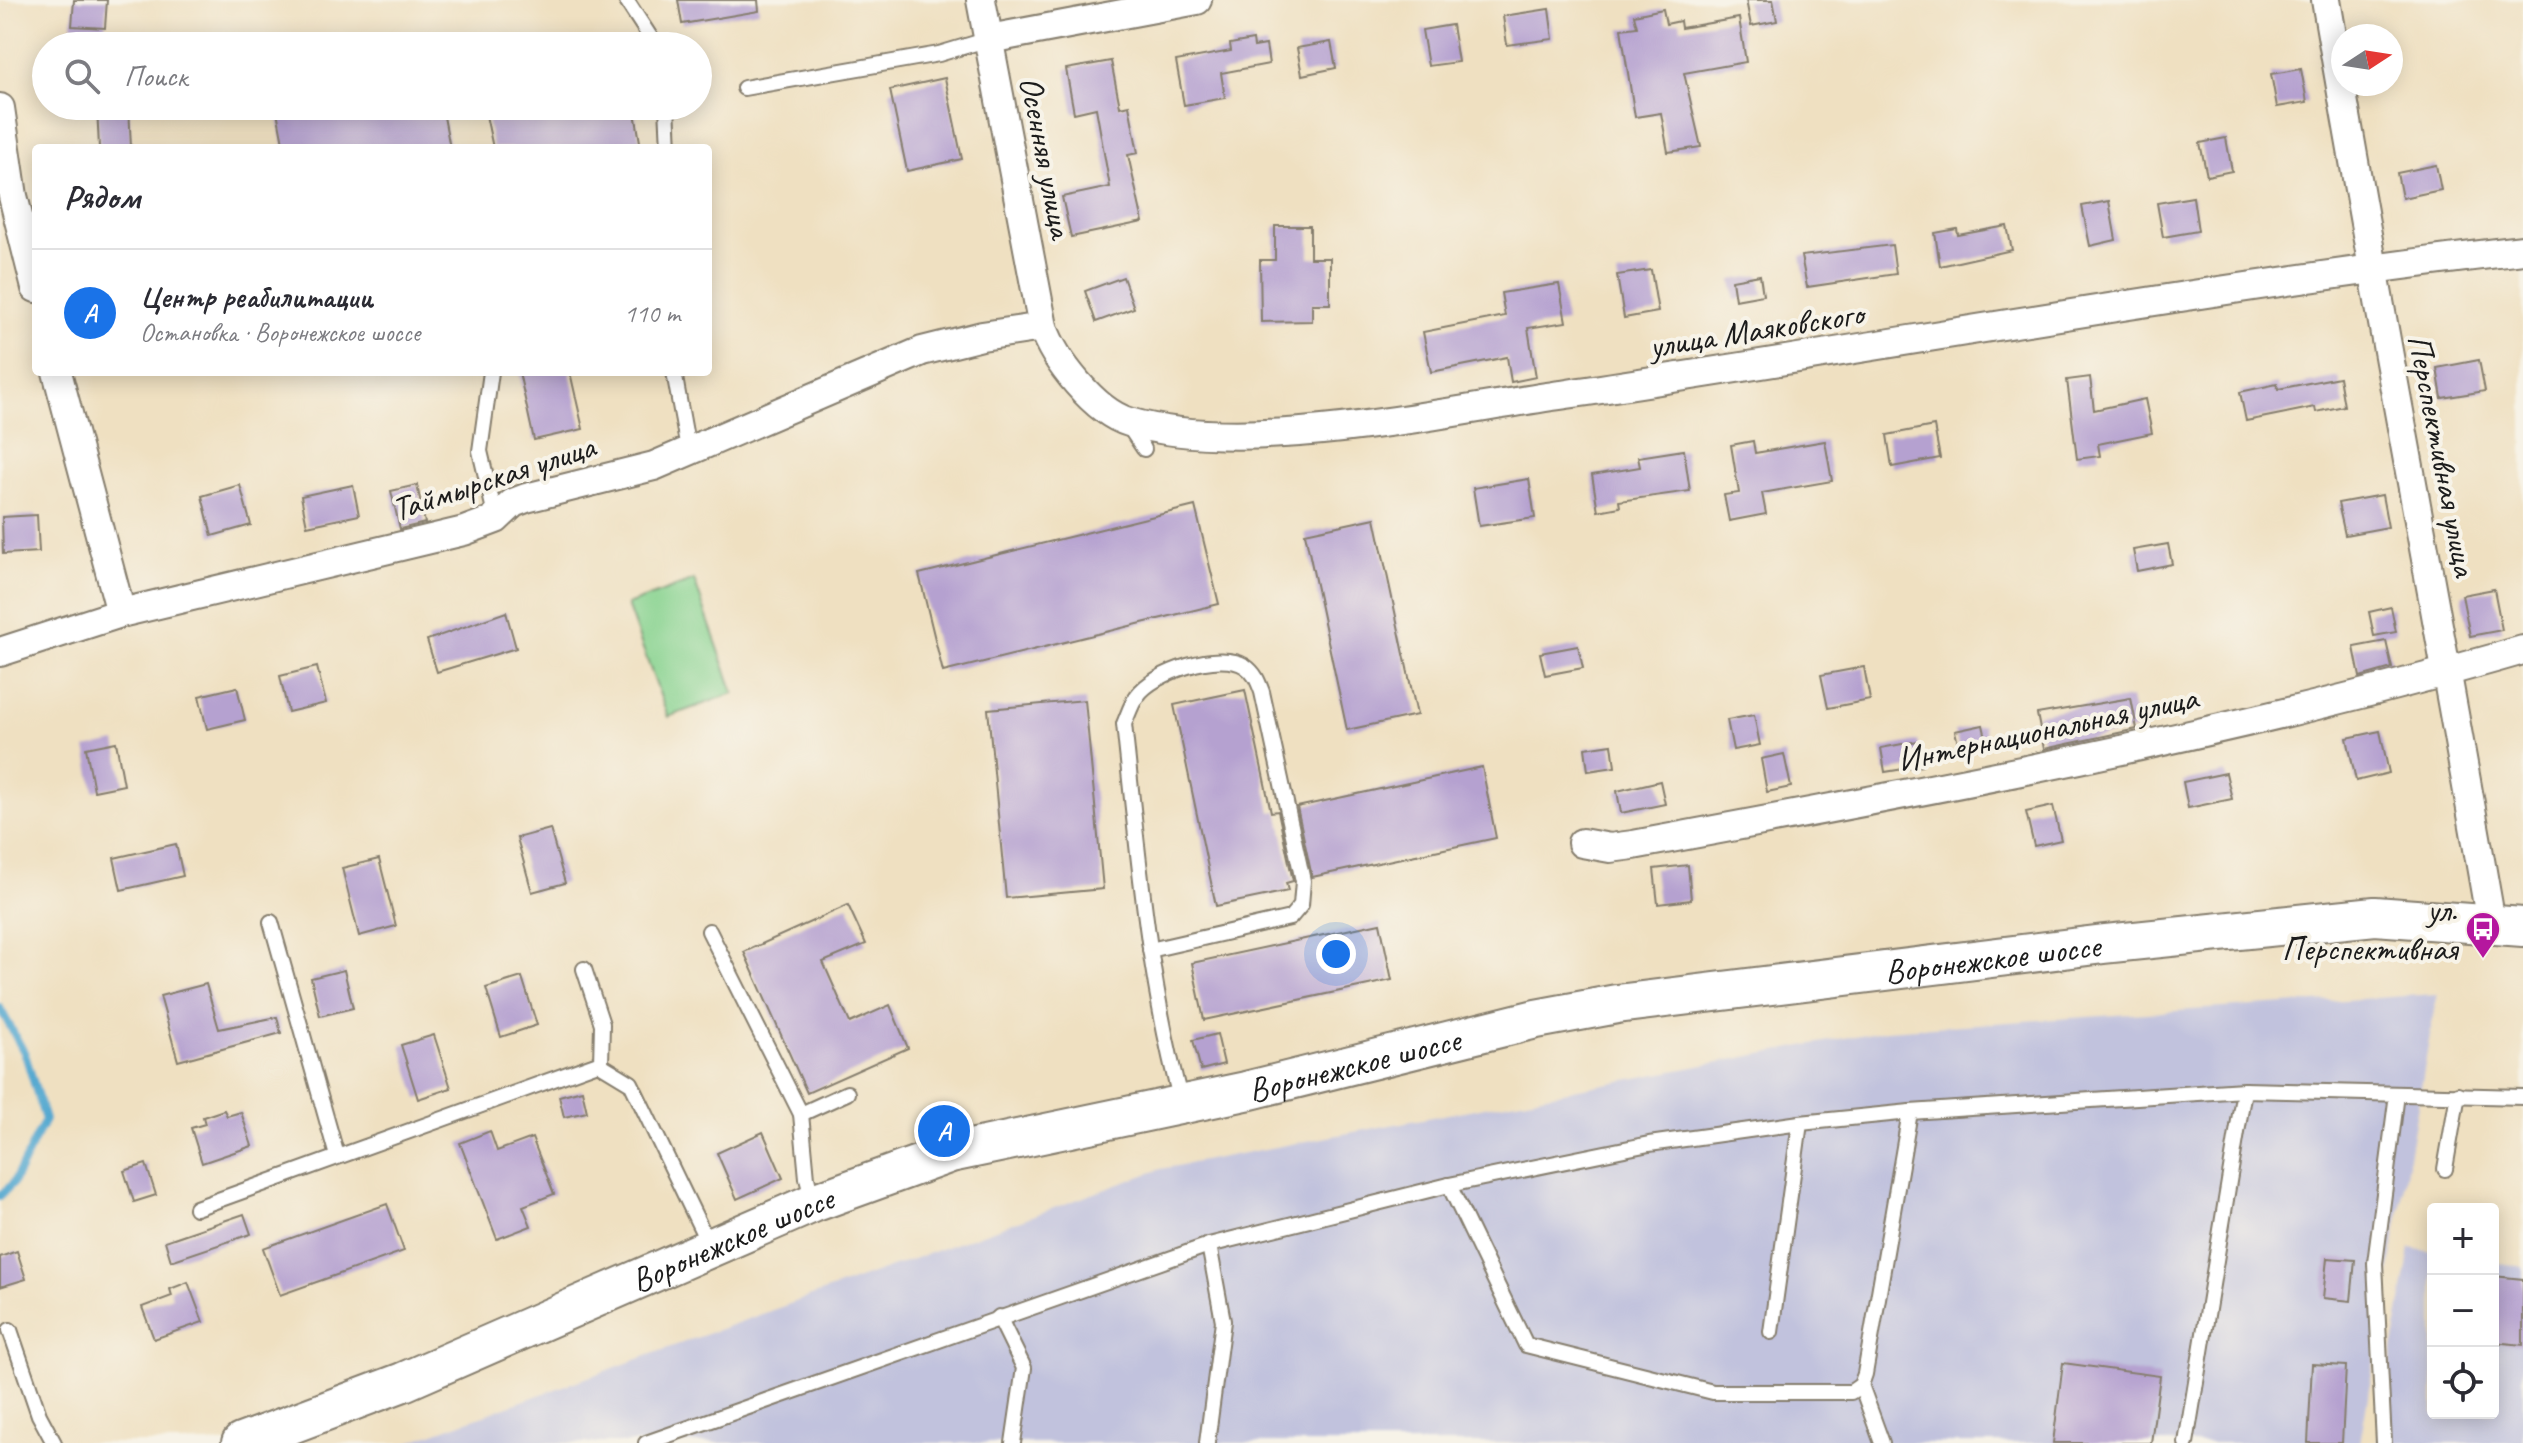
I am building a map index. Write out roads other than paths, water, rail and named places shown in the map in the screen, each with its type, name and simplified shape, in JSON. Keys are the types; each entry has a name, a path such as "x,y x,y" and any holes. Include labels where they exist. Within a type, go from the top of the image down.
{"main road":[{"name":"Воронежское шоссе","path":"241,1443 403,1382 813,1203 951,1153 1182,1105 1536,1019 1617,1004 2089,946 2375,916 2507,925"}],"street":[{"name":"Осенняя улица","path":"981,0 1043,327"},
{"path":"989,39 1197,0"},
{"name":"Перспективная улица","path":"2326,0 2371,268 2447,672 2507,925"},
{"path":"0,108 13,196 32,272"},
{"name":"улица Маяковского","path":"1043,327 1059,361 1090,395 1125,421 1186,432 1271,432 1353,425 1801,359 2371,268 2523,250"},
{"name":"Таймырская улица","path":"0,652 121,613 464,531 496,519 513,503 526,498 654,466 922,351 982,336 1043,327"},
{"path":"58,376 121,613"},
{"name":"Интернациональная улица","path":"1582,843 1610,848 1633,845 2015,774 2384,691 2523,650"}],"lane":[{"path":"626,0 647,32"},
{"path":"744,88 939,54 989,39"},
{"path":"668,120 669,144"},
{"path":"490,376 480,451 496,519"},
{"path":"675,376 688,449"},
{"path":"1125,421 1144,449"},
{"path":"1150,950 1290,918 1301,905 1303,881 1262,692 1255,675 1243,665 1217,661 1174,669 1138,694 1124,724 1150,950 1169,1058 1182,1105"},
{"path":"271,922 337,1156"},
{"path":"709,931 801,1114 813,1203"},
{"path":"584,969 602,1024 601,1064"},
{"path":"196,1208 553,1077 601,1064 631,1083 711,1247"},
{"path":"2186,1443 2244,1090"},
{"path":"646,1443 1209,1245 1449,1185 1649,1144 1800,1123 1910,1112 2244,1090 2523,1097"},
{"path":"801,1114 847,1093"},
{"path":"2384,1443 2375,1263 2397,1094"},
{"path":"2445,1169 2458,1094"},
{"path":"1882,1443 1861,1385 1910,1112"},
{"path":"1771,1332 1800,1123"},
{"path":"1449,1185 1526,1345 1713,1392 1851,1392 1861,1385"},
{"path":"1207,1443 1223,1321 1209,1245"},
{"path":"999,1317 1024,1368 1013,1443"},
{"path":"10,1330 39,1415 54,1443"}],"waterway":[{"path":"0,1008 25,1054 45,1120 13,1183 0,1196"}],"place":[{"name":"ул. Перспективная","path":"2483,960"},
{"name":"Центр реабилитации","path":"944,1131"}]}
